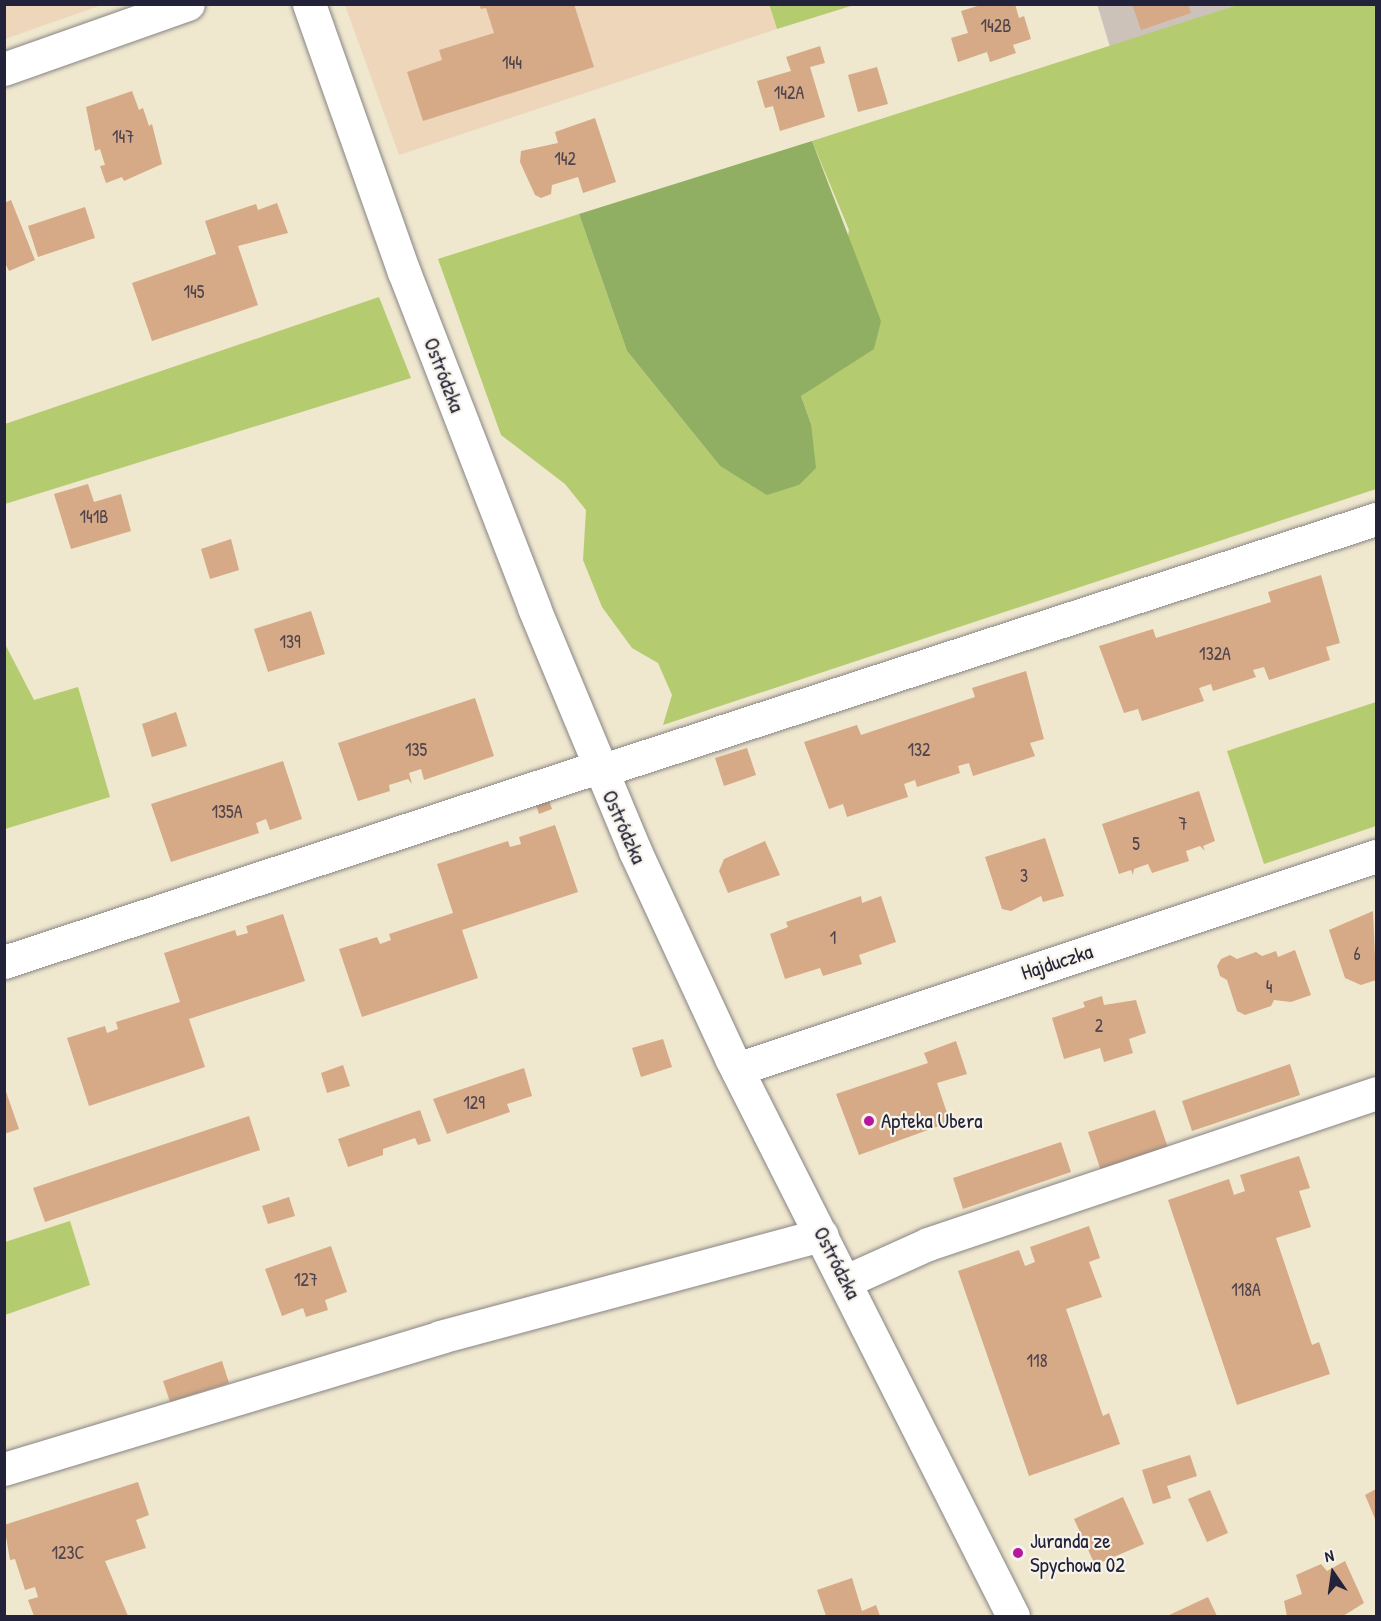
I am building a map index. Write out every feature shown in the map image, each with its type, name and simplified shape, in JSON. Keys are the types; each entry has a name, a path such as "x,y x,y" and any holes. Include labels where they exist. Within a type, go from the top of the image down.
{"street":[{"path":"4,69 188,4"},
{"name":"Ostródzka","path":"309,4 404,272 599,769 737,1069 846,1281 1013,1617"},
{"path":"4,962 1377,519"},
{"name":"Hajduczka","path":"737,1069 1377,856"},
{"path":"846,1281 928,1244 1377,1093"},
{"path":"4,1469 440,1337 822,1235"}],"shaded area":[{"path":"5,4 102,4 102,5 5,39"},
{"path":"1097,4 1237,5 1110,47"},
{"path":"345,5 769,5 777,29 399,155"}],"green space":[{"path":"769,4 854,4 854,5 777,29"},
{"path":"1237,5 1376,5 1376,489 663,725 672,695 658,663 632,648 602,607 583,560 586,510 565,484 501,435 438,259 579,214 627,351 720,466 767,494 799,485 811,424 801,396 825,378 849,230 812,141"},
{"path":"812,141 881,321 874,349 801,396 811,424 816,468 799,485 767,495 720,466 627,351 579,214"},
{"path":"379,297 411,378 5,504 5,424"},
{"path":"5,644 34,700 78,687 110,797 5,829"},
{"path":"1376,702 1376,826 1264,864 1227,751"},
{"path":"70,1221 90,1285 5,1315 5,1242"}],"building":[{"path":"479,4 574,4 594,67 423,121 407,72 442,60 439,50 494,33 486,8 481,9"},
{"path":"984,4 1015,4 1019,18 1024,16 1031,39 1013,45 1016,53 990,62 987,52 958,62 951,38 968,33 961,11"},
{"path":"1132,4 1188,4 1191,13 1141,30"},
{"path":"820,46 825,63 810,67 825,117 780,131 773,106 765,108 757,81 791,71 786,57"},
{"path":"877,67 888,104 858,112 848,75"},
{"path":"132,91 139,110 143,108 149,126 152,124 162,164 124,181 122,177 106,183 100,166 105,165 100,149 95,151 86,107"},
{"path":"595,118 616,182 583,193 578,177 552,185 551,194 541,198 535,195 520,162 521,151 558,143 555,132"},
{"path":"11,200 35,260 9,271 4,261 4,203"},
{"path":"277,203 288,233 238,246 258,305 152,341 132,283 216,254 205,221 256,204 258,210"},
{"path":"85,207 95,238 38,257 28,226"},
{"path":"88,484 94,502 121,494 131,531 71,549 54,494"},
{"path":"231,539 239,570 210,579 201,549"},
{"path":"1321,575 1340,643 1326,647 1330,660 1269,680 1264,667 1253,670 1256,677 1213,691 1211,684 1199,688 1204,701 1142,721 1138,709 1124,713 1099,646 1153,629 1156,638 1271,602 1268,592"},
{"path":"311,611 325,654 268,672 254,629"},
{"path":"1026,671 1044,739 1030,743 1035,756 973,776 969,763 958,766 960,773 917,787 915,780 904,784 908,797 847,817 843,804 829,809 804,742 857,725 861,735 975,697 972,688"},
{"path":"475,698 494,756 424,780 421,769 409,773 412,784 408,779 389,785 390,791 358,801 338,743"},
{"path":"176,712 187,746 152,757 142,724"},
{"path":"747,748 756,775 724,786 715,758"},
{"path":"283,761 302,819 270,830 266,819 256,823 259,833 171,862 151,804"},
{"path":"1199,791 1215,841 1203,846 1205,851 1200,846 1186,851 1189,861 1152,873 1148,864 1134,869 1133,875 1131,870 1119,874 1102,824"},
{"path":"549,800 552,809 539,814 536,805"},
{"path":"555,825 578,892 462,930 478,978 362,1017 339,949 377,937 380,944 391,940 389,934 453,913 437,864 508,841 510,847 521,844 519,837"},
{"path":"1045,838 1064,896 1043,902 1041,896 1011,911 1002,909 985,857"},
{"path":"765,841 780,875 728,893 719,871 724,859"},
{"path":"861,896 862,903 881,896 896,942 859,955 862,964 823,976 820,968 785,979 770,934 788,927 786,922"},
{"path":"1373,911 1376,980 1361,985 1345,978 1329,930"},
{"path":"283,914 305,981 189,1019 205,1067 89,1106 67,1038 105,1026 107,1033 118,1029 116,1022 180,1002 164,953 235,930 237,936 248,933 246,926"},
{"path":"1295,950 1311,995 1291,1002 1274,1000 1271,1006 1245,1015 1237,1011 1227,980 1220,976 1217,966 1221,959 1230,955 1237,959 1256,952 1262,956 1276,951 1278,957"},
{"path":"1102,996 1104,1005 1136,1000 1146,1033 1129,1039 1133,1053 1104,1062 1100,1048 1064,1059 1052,1018 1085,1007 1083,1002"},
{"path":"663,1039 672,1067 641,1077 632,1048"},
{"path":"956,1041 967,1074 937,1083 950,1122 859,1155 836,1094 928,1063 924,1053"},
{"path":"1290,1064 1300,1095 1192,1131 1182,1101"},
{"path":"343,1065 350,1086 327,1093 321,1073"},
{"path":"524,1068 532,1096 507,1104 510,1112 447,1134 433,1099"},
{"path":"4,1086 19,1129 4,1134"},
{"path":"420,1110 431,1141 418,1145 415,1138 383,1149 383,1155 348,1167 338,1139"},
{"path":"1155,1110 1168,1148 1101,1171 1088,1132"},
{"path":"249,1116 260,1150 45,1222 33,1188"},
{"path":"1061,1142 1071,1172 963,1209 953,1178"},
{"path":"1299,1156 1310,1188 1299,1191 1311,1227 1276,1238 1312,1345 1319,1342 1330,1374 1237,1405 1168,1200 1229,1179 1234,1195 1245,1191 1240,1175"},
{"path":"289,1197 295,1216 268,1224 262,1206"},
{"path":"1089,1226 1100,1258 1089,1262 1102,1297 1066,1309 1103,1416 1109,1413 1120,1444 1029,1476 958,1271 1019,1250 1025,1266 1035,1262 1030,1247"},
{"path":"331,1246 347,1292 325,1300 328,1310 306,1317 303,1308 282,1316 265,1269"},
{"path":"222,1361 229,1383 170,1402 163,1381"},
{"path":"1190,1455 1197,1476 1167,1486 1171,1498 1153,1504 1142,1470"},
{"path":"138,1482 149,1515 136,1520 146,1548 105,1561 128,1616 34,1616 28,1600 38,1597 35,1587 25,1590 15,1559 10,1560 4,1525"},
{"path":"1376,1489 1376,1521 1365,1495"},
{"path":"1210,1490 1228,1533 1207,1542 1188,1499"},
{"path":"1123,1497 1144,1544 1095,1565 1074,1519"},
{"path":"1345,1561 1364,1603 1343,1616 1287,1616 1284,1601 1302,1594 1296,1575 1321,1564 1327,1571"},
{"path":"852,1578 862,1611 876,1605 880,1616 826,1616 817,1590"},
{"path":"1208,1597 1217,1616 1167,1616"}],"place":[{"name":"Apteka Ubera","path":"869,1121"},
{"name":"Juranda ze Spychowa 02","path":"1018,1553"}]}
